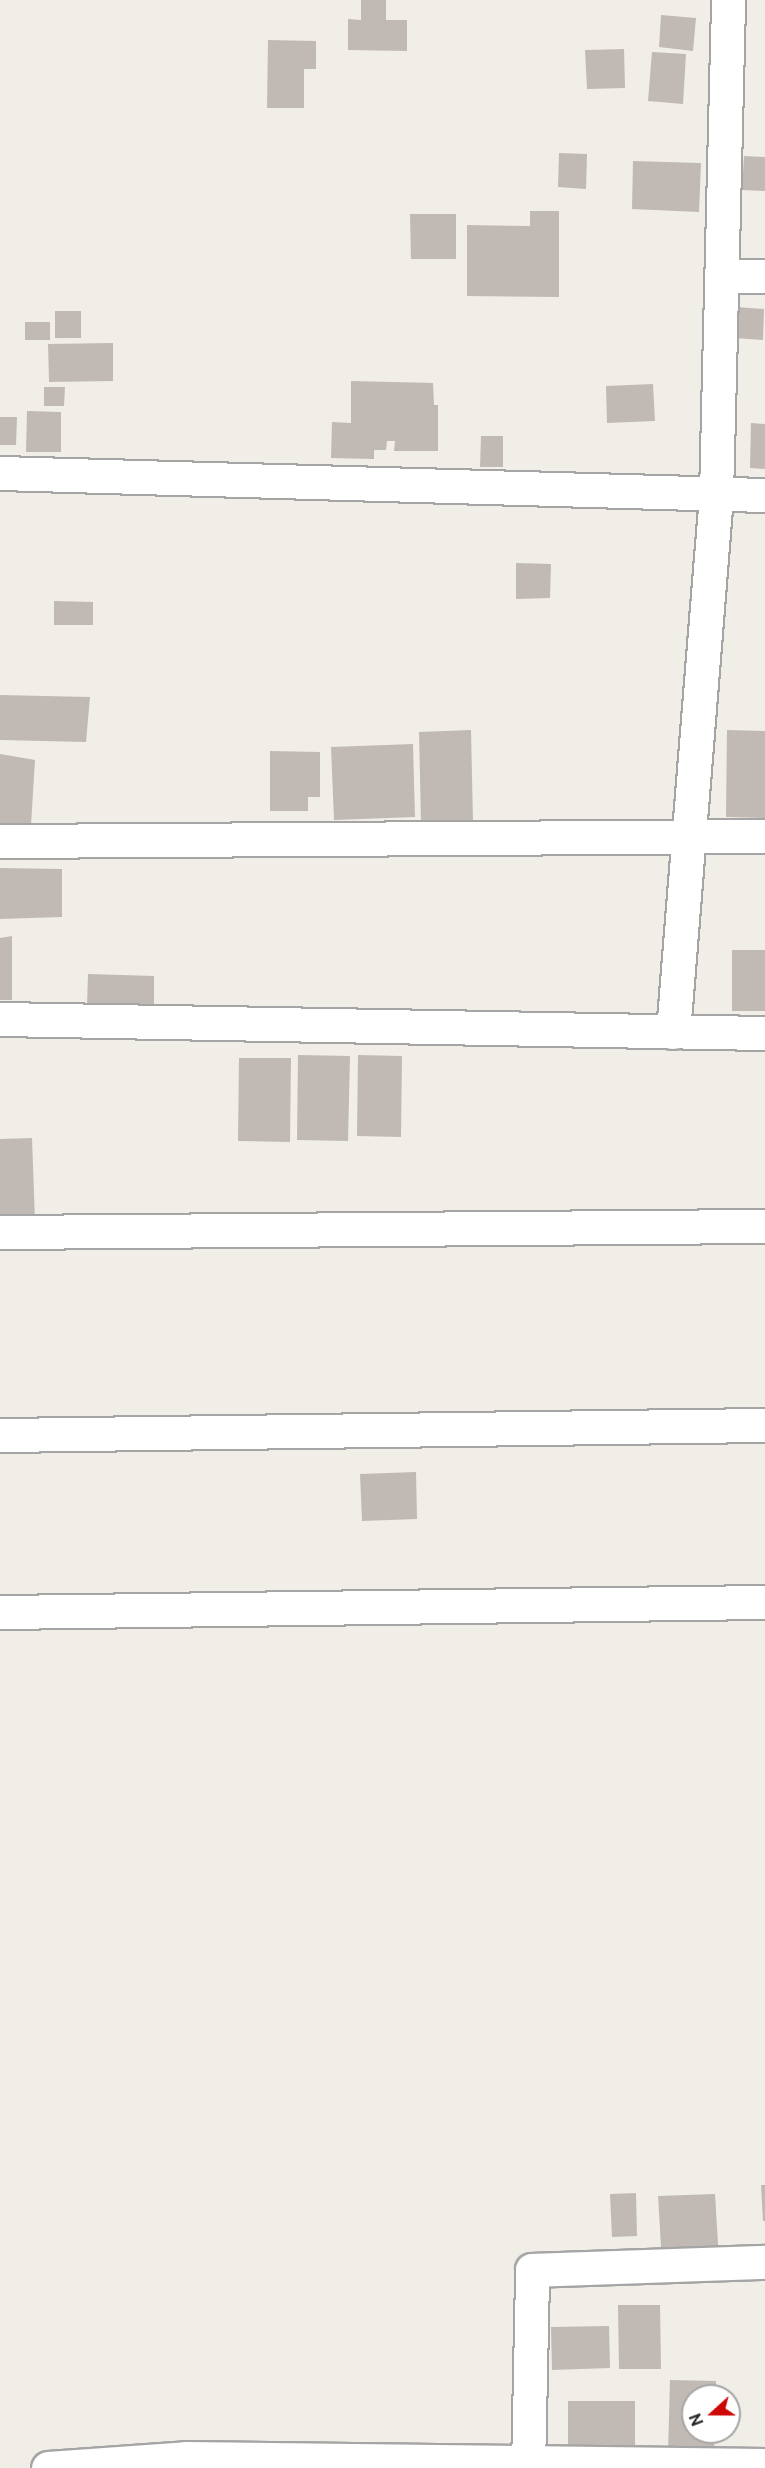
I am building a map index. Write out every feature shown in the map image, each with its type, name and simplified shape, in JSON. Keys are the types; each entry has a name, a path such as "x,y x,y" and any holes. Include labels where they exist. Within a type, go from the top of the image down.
{"street":[{"path":"673,1032 691,837 716,495 728,0"},
{"path":"722,276 765,276"},
{"path":"0,473 765,495"},
{"path":"0,841 765,836"},
{"path":"0,1019 765,1033"},
{"path":"0,1232 765,1226"},
{"path":"0,1435 765,1425"},
{"path":"0,1612 765,1602"},
{"path":"528,2466 532,2270 765,2262"},
{"path":"48,2468 186,2458 528,2466 765,2465"}],"building":[{"path":"361,0 386,0 386,20 407,20 407,51 348,50 348,19 361,20"},
{"path":"661,15 696,18 693,51 659,47"},
{"path":"268,40 316,41 316,69 304,69 304,108 267,108"},
{"path":"624,49 625,88 587,89 585,50"},
{"path":"652,52 686,54 683,104 648,101"},
{"path":"559,153 587,154 586,189 558,187"},
{"path":"744,156 765,157 765,191 742,190"},
{"path":"633,161 701,163 699,212 632,209"},
{"path":"530,211 559,211 559,297 467,296 467,225 530,226"},
{"path":"410,214 456,214 456,259 411,259"},
{"path":"736,307 764,309 763,340 734,338"},
{"path":"55,311 81,311 81,338 55,338"},
{"path":"25,322 50,322 50,340 25,340"},
{"path":"113,343 113,381 49,382 48,344"},
{"path":"351,381 433,383 434,405 438,405 438,451 394,451 395,441 387,441 386,450 374,450 374,459 331,458 332,422 351,423"},
{"path":"653,384 655,421 607,423 606,386"},
{"path":"44,387 65,387 64,406 44,406"},
{"path":"27,411 61,412 61,452 26,452"},
{"path":"0,417 17,417 16,445 0,445"},
{"path":"751,423 765,424 765,469 750,468"},
{"path":"481,436 503,436 503,467 480,467"},
{"path":"516,563 551,564 550,598 516,599"},
{"path":"54,601 93,602 93,625 54,625"},
{"path":"0,695 90,697 86,742 0,740"},
{"path":"471,730 473,821 421,822 419,732"},
{"path":"727,730 765,731 765,818 726,817"},
{"path":"413,744 415,817 334,820 331,747"},
{"path":"270,751 320,752 320,797 308,797 308,811 270,811"},
{"path":"0,754 35,760 31,825 0,825"},
{"path":"0,868 62,869 62,917 0,919"},
{"path":"12,936 12,1000 0,1000 0,938"},
{"path":"732,950 765,950 765,1011 732,1011"},
{"path":"88,974 154,976 154,1009 87,1007"},
{"path":"298,1055 350,1056 348,1141 297,1140"},
{"path":"358,1055 402,1056 401,1137 357,1136"},
{"path":"239,1058 291,1058 290,1142 238,1141"},
{"path":"32,1138 35,1222 0,1223 0,1139"},
{"path":"416,1472 417,1519 362,1521 360,1474"},
{"path":"761,2185 765,2185 765,2221 763,2221"},
{"path":"636,2193 637,2236 612,2237 610,2194"},
{"path":"715,2194 719,2260 662,2263 658,2196"},
{"path":"618,2305 660,2305 661,2369 619,2369"},
{"path":"609,2326 610,2368 552,2370 551,2327"},
{"path":"670,2380 716,2381 716,2384 681,2384 681,2444 714,2444 714,2455 668,2454"},
{"path":"568,2401 635,2401 635,2445 568,2445"}]}
